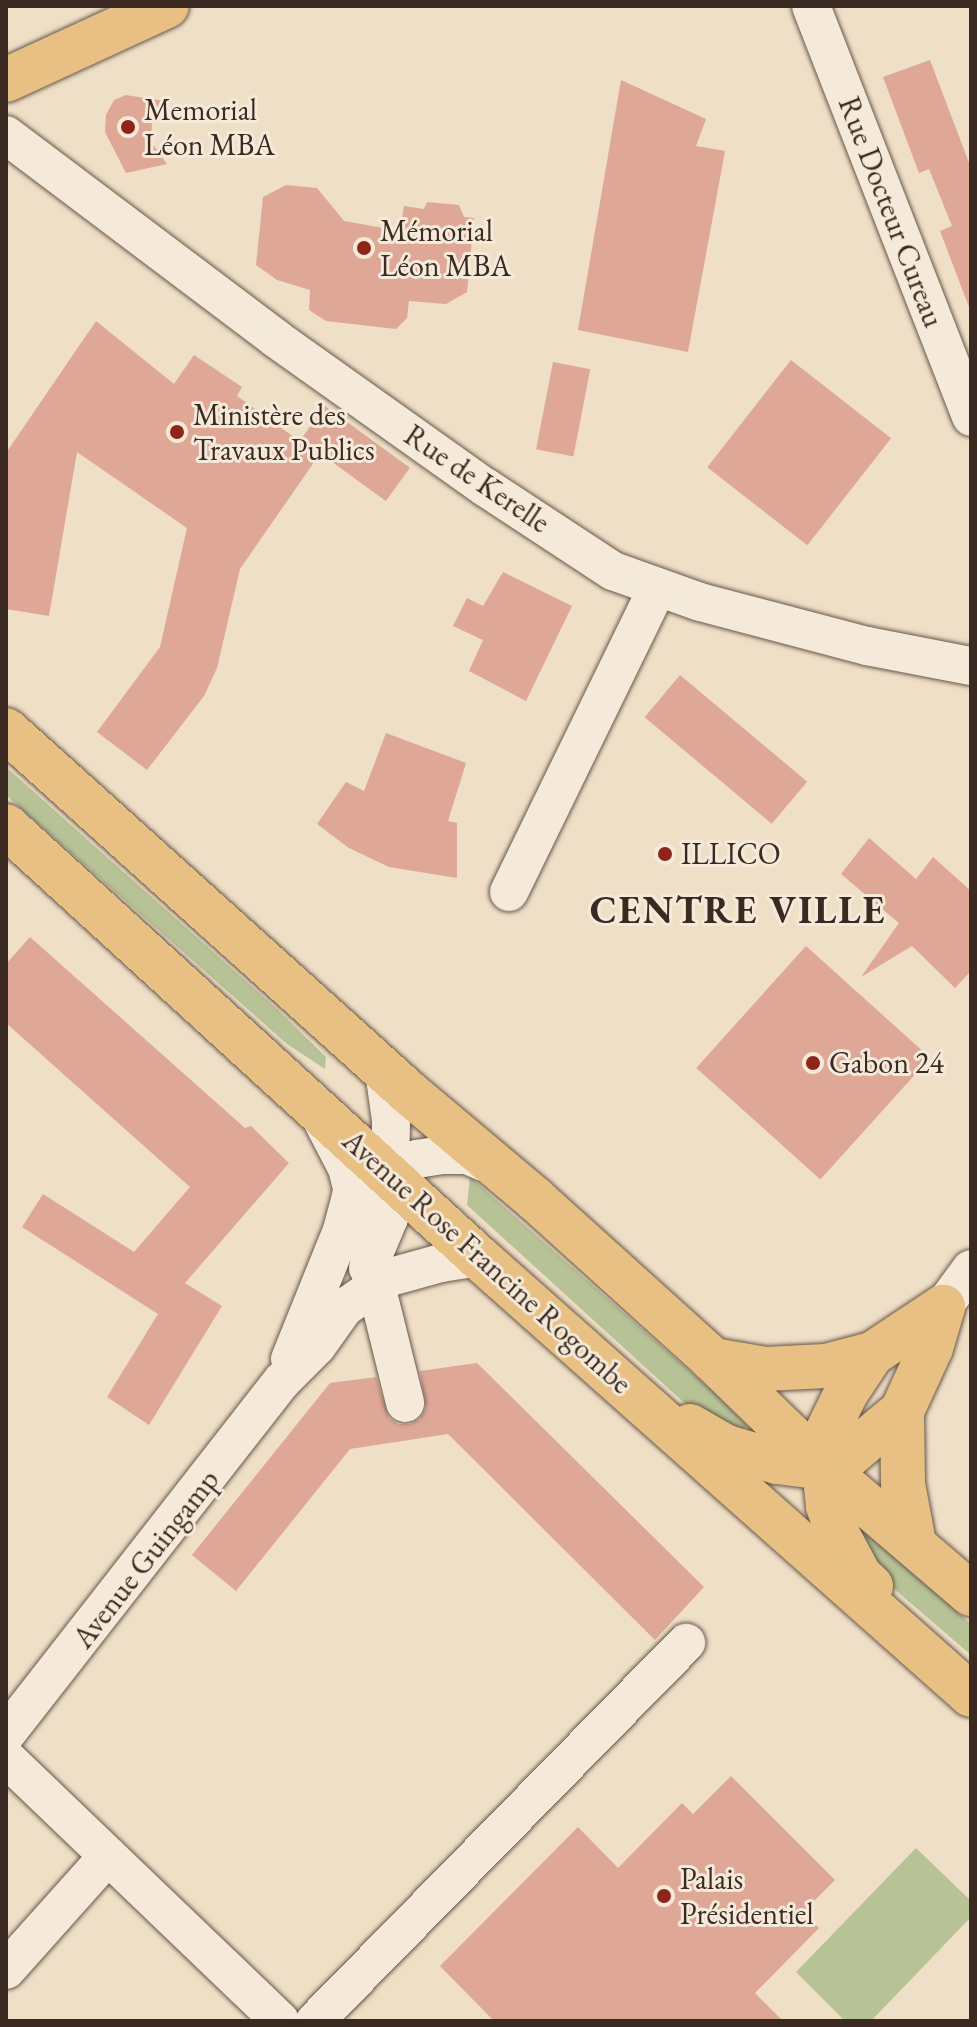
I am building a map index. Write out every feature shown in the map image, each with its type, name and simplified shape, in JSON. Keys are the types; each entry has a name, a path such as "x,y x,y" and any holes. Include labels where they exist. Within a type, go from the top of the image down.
{"main road":[{"path":"6,80 167,6"},
{"path":"6,730 384,1071 503,1170 713,1360 824,1468 971,1594"},
{"name":"Avenue Rose Francine Rogombe","path":"6,826 313,1103 478,1257 971,1695"},
{"path":"534,1307 553,1311 688,1425 724,1446 777,1462 824,1468 848,1456 902,1411 931,1348 943,1307"},
{"path":"713,1360 765,1369 826,1366 872,1354 943,1307"},
{"path":"872,1354 846,1393 827,1432 824,1468 833,1521 860,1576 971,1681"},
{"path":"902,1411 903,1484 914,1543"}],"street":[{"name":"Rue Docteur Cureau","path":"811,6 971,417"},
{"name":"Rue de Kerelle","path":"6,135 275,338 485,487 613,571 657,588 867,646 971,666"},
{"path":"509,892 657,588"},
{"path":"282,1381 317,1346 344,1308 374,1274 389,1218 391,1120 384,1071"},
{"path":"313,1103 347,1168 351,1196 374,1274 405,1403"},
{"path":"282,1381 342,1230 351,1196 417,1159 467,1155 503,1170"},
{"path":"374,1274 478,1257"},
{"path":"943,1307 971,1269"},
{"name":"Avenue Guingamp","path":"6,1734 282,1381"},
{"path":"6,1693 19,1692 83,1639"},
{"path":"315,2021 686,1643"},
{"path":"6,1758 280,2021"},
{"path":"6,1970 108,1856"}],"green space":[{"path":"6,767 278,1010 326,1057 325,1069 287,1044 6,795"},
{"path":"470,1177 747,1425 739,1433 691,1409 467,1205"},
{"path":"858,1524 971,1624 971,1655 871,1569 862,1555"},
{"path":"916,1848 971,1901 971,1917 871,2021 845,2021 796,1972"}],"building":[{"path":"930,60 971,168 969,307 940,231 952,226 929,169 919,173 883,77"},
{"path":"621,80 706,119 696,146 725,151 688,352 578,330"},
{"name":"Memorial Léon MBA","path":"126,95 170,102 152,122 151,142 167,164 126,173 105,132 106,115 114,100"},
{"name":"Mémorial Léon MBA","path":"286,185 317,188 344,221 400,231 404,206 424,209 427,202 459,205 464,217 474,218 467,292 446,304 409,301 407,318 396,329 326,321 309,310 310,290 277,280 256,265 263,197"},
{"path":"96,321 174,384 194,355 242,387 237,396 319,455 240,569 217,668 204,696 147,770 97,732 160,647 187,528 77,452 49,616 6,609 6,453"},
{"path":"791,360 891,438 807,545 707,467"},
{"path":"553,362 590,369 573,457 536,449"},
{"path":"325,406 410,468 386,501 301,439"},
{"path":"503,572 572,606 526,701 469,671 483,640 453,626 467,598 483,606"},
{"path":"680,675 807,782 772,824 645,717"},
{"path":"386,733 466,763 448,821 457,823 457,878 389,867 349,848 317,824 346,782 364,791"},
{"path":"869,838 916,879 933,857 971,891 971,971 955,988 912,946 861,977 899,923 841,874"},
{"path":"30,937 245,1128 251,1126 289,1163 185,1283 222,1306 149,1425 107,1397 158,1314 22,1227 43,1194 134,1252 190,1187 6,1023 6,964"},
{"name":"Gabon 24","path":"806,946 930,1058 820,1180 696,1068"},
{"path":"477,1363 704,1587 655,1640 448,1434 350,1449 236,1591 192,1555 330,1383 376,1377 389,1418 398,1424 410,1424 420,1419 426,1408 420,1371"},
{"name":"Palais Présidentiel","path":"731,1776 835,1880 803,1912 819,1928 755,1993 783,2021 494,2021 440,1966 578,1827 618,1868 682,1803 693,1814"}],"place":[{"name":"Memorial Léon MBA","path":"128,127"},
{"name":"Mémorial Léon MBA","path":"364,248"},
{"name":"Ministère des Travaux Publics","path":"177,432"},
{"name":"ILLICO","path":"665,854"},
{"name":"Gabon 24","path":"813,1063"},
{"name":"Palais Présidentiel","path":"664,1896"}],"district":[{"name":"CENTRE VILLE","path":"738,910"}]}
